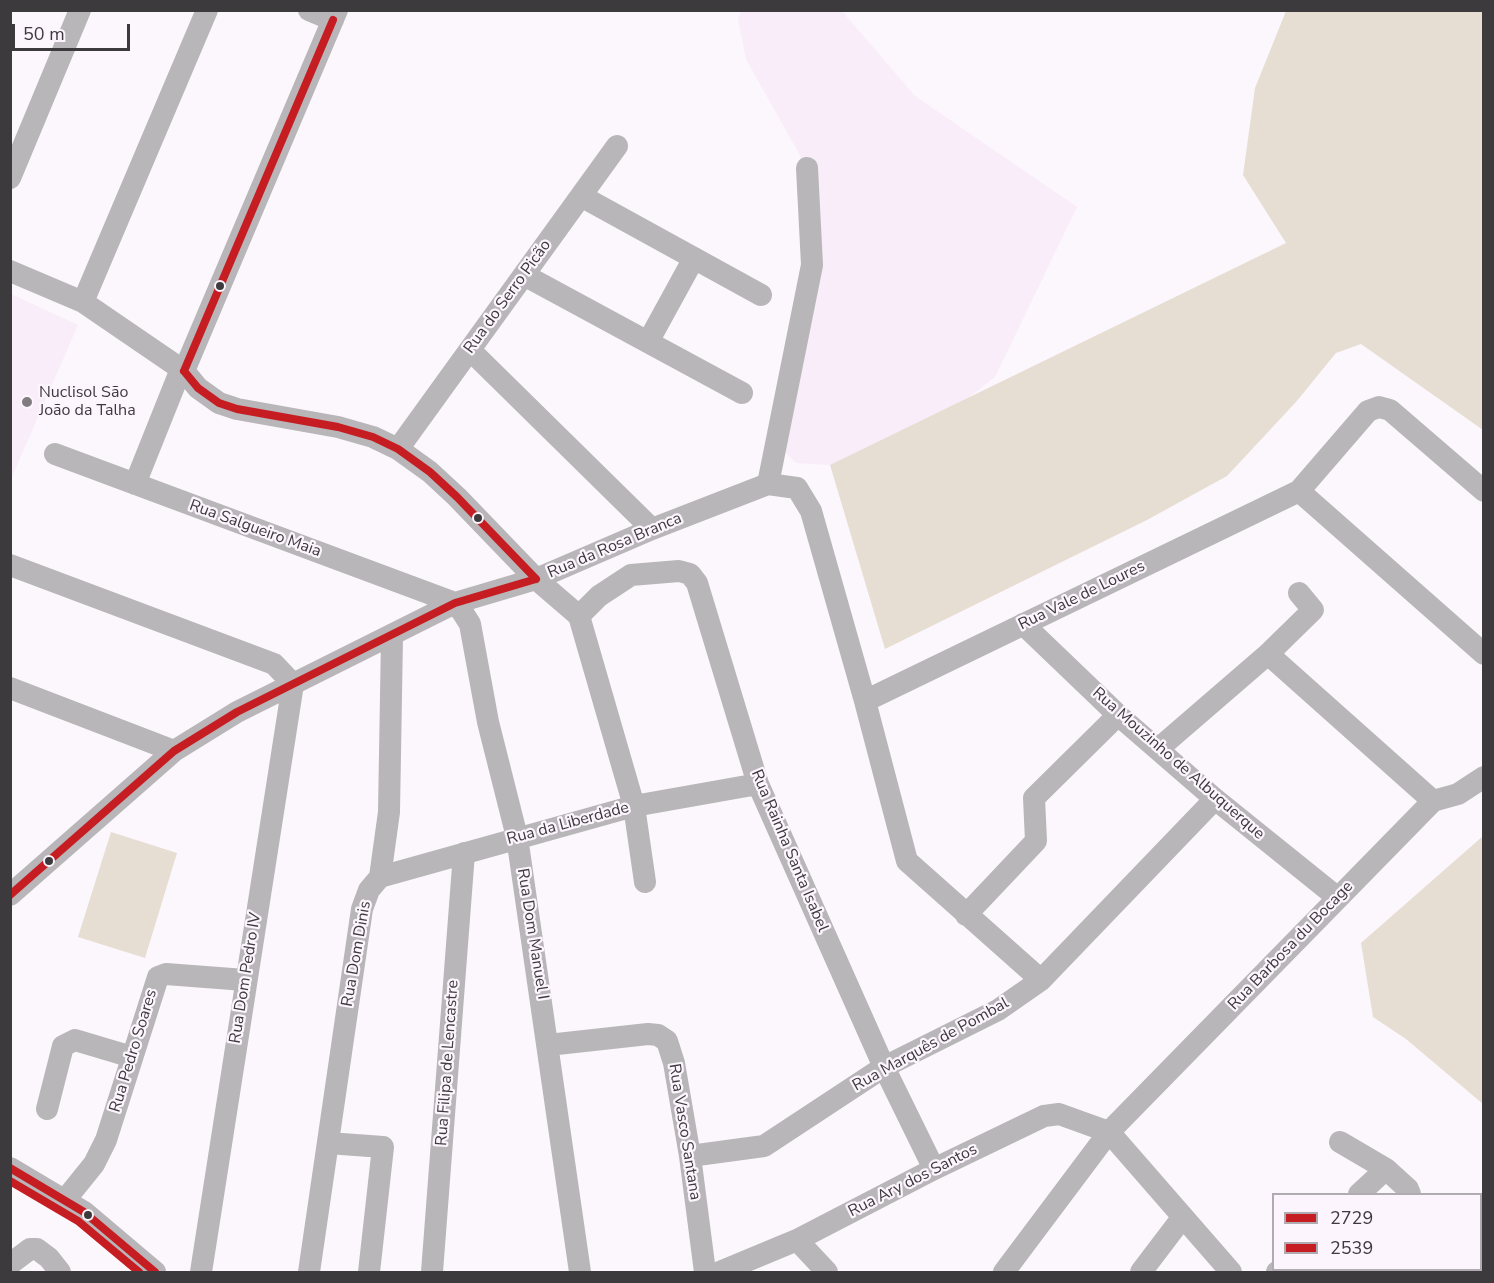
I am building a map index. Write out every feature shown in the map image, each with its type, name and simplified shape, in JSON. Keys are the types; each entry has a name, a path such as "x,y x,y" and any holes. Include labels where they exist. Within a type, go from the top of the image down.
{"street":[{"path":"10,178 80,10"},
{"path":"83,302 207,10"},
{"path":"135,484 335,15 309,10"},
{"name":"Rua do Serro Picão","path":"398,449 617,146"},
{"path":"807,168 812,265 768,484 797,488 811,511 865,701 907,861 1041,980"},
{"path":"581,196 761,295"},
{"path":"648,342 694,258"},
{"path":"10,271 83,302 182,370 198,388 219,402 237,409 338,427 373,437 398,449 430,472 457,497 536,579 579,616 633,806 645,882"},
{"path":"524,275 742,393"},
{"path":"470,350 652,529"},
{"path":"1484,491 1390,410 1379,407 1368,411 1299,491 1484,654"},
{"name":"Rua Salgueiro Maia","path":"55,454 455,603"},
{"name":"Rua da Rosa Branca","path":"10,895 174,751 237,712 392,637 455,603 536,579 652,529 768,484"},
{"name":"Rua Vale de Loures","path":"865,701 1299,491"},
{"path":"10,565 274,664 293,684"},
{"name":"Rua Rainha Santa Isabel","path":"579,616 599,596 631,575 679,571 690,574 697,583 758,784 884,1067 934,1169"},
{"path":"1158,749 1268,654 1313,609 1299,593"},
{"name":"Rua Dom Manuel I","path":"455,603 470,624 488,722 517,837 580,1272"},
{"name":"Rua Mouzinho de Albuquerque","path":"1023,624 1118,715 1215,799 1338,898"},
{"name":"Rua Dom Dinis","path":"309,1272 362,909 369,890 380,877 389,812 392,637"},
{"path":"1268,654 1433,801"},
{"name":"Rua Dom Pedro IV","path":"201,1272 293,684"},
{"path":"10,688 174,751"},
{"path":"966,915 1036,841 1035,798 1118,715"},
{"name":"Rua Barbosa du Bocage","path":"1004,1272 1109,1132 1433,801 1458,794 1484,777"},
{"name":"Rua da Liberdade","path":"380,877 633,806 758,784"},
{"name":"Rua Marquês de Pombal","path":"690,1156 764,1146 884,1067 998,1010 1041,980 1215,799"},
{"name":"Rua Filipa de Lencastre","path":"432,1272 464,853"},
{"name":"Rua Pedro Soares","path":"65,1200 94,1164 106,1140 158,977 166,974 245,980"},
{"name":"Rua Vasco Santana","path":"548,1045 648,1034 658,1035 667,1041 674,1063 690,1156 705,1272"},
{"path":"47,1109 63,1046 75,1040 132,1057"},
{"name":"Rua Ary dos Santos","path":"720,1272 797,1240 934,1169 1044,1116 1059,1114 1072,1117 1109,1132"},
{"path":"1109,1132 1231,1272"},
{"path":"1340,1142 1386,1169 1410,1193"},
{"path":"328,1143 383,1147 369,1272"},
{"path":"10,1167 101,1224 155,1272"},
{"path":"1360,1193 1386,1169"},
{"path":"1141,1272 1182,1218"},
{"path":"797,1240 827,1272"},
{"path":"10,1264 30,1249 37,1249 60,1272"}],"shaded area":[{"path":"741,11 842,11 915,96 1077,207 995,377 888,461 830,465 796,463 782,449 812,265 807,168 746,59 738,19"},
{"path":"1286,11 1483,11 1483,430 1361,344 1336,353 1296,402 1227,476 1147,520 885,649 830,465 1286,243 1243,175 1255,88"},
{"name":"Nuclisol São João da Talha","path":"11,294 78,325 11,479"},
{"path":"111,832 177,853 145,958 78,937"},
{"path":"1483,836 1483,1104 1406,1039 1373,1017 1361,943"}],"transit line":[{"name":"2729","path":"184,371 333,20"},
{"name":"2729","path":"184,371 198,388 219,403 237,409 338,427 373,437 398,449 430,472 457,497 536,579"},
{"name":"2729","path":"10,895 174,751 237,712 455,603 536,579"},
{"name":"2729","path":"10,1168 84,1212 155,1272"},
{"name":"2539","path":"10,1181 78,1221 139,1272"}],"place":[{"name":"Nuclisol São João da Talha","path":"27,402"}]}
